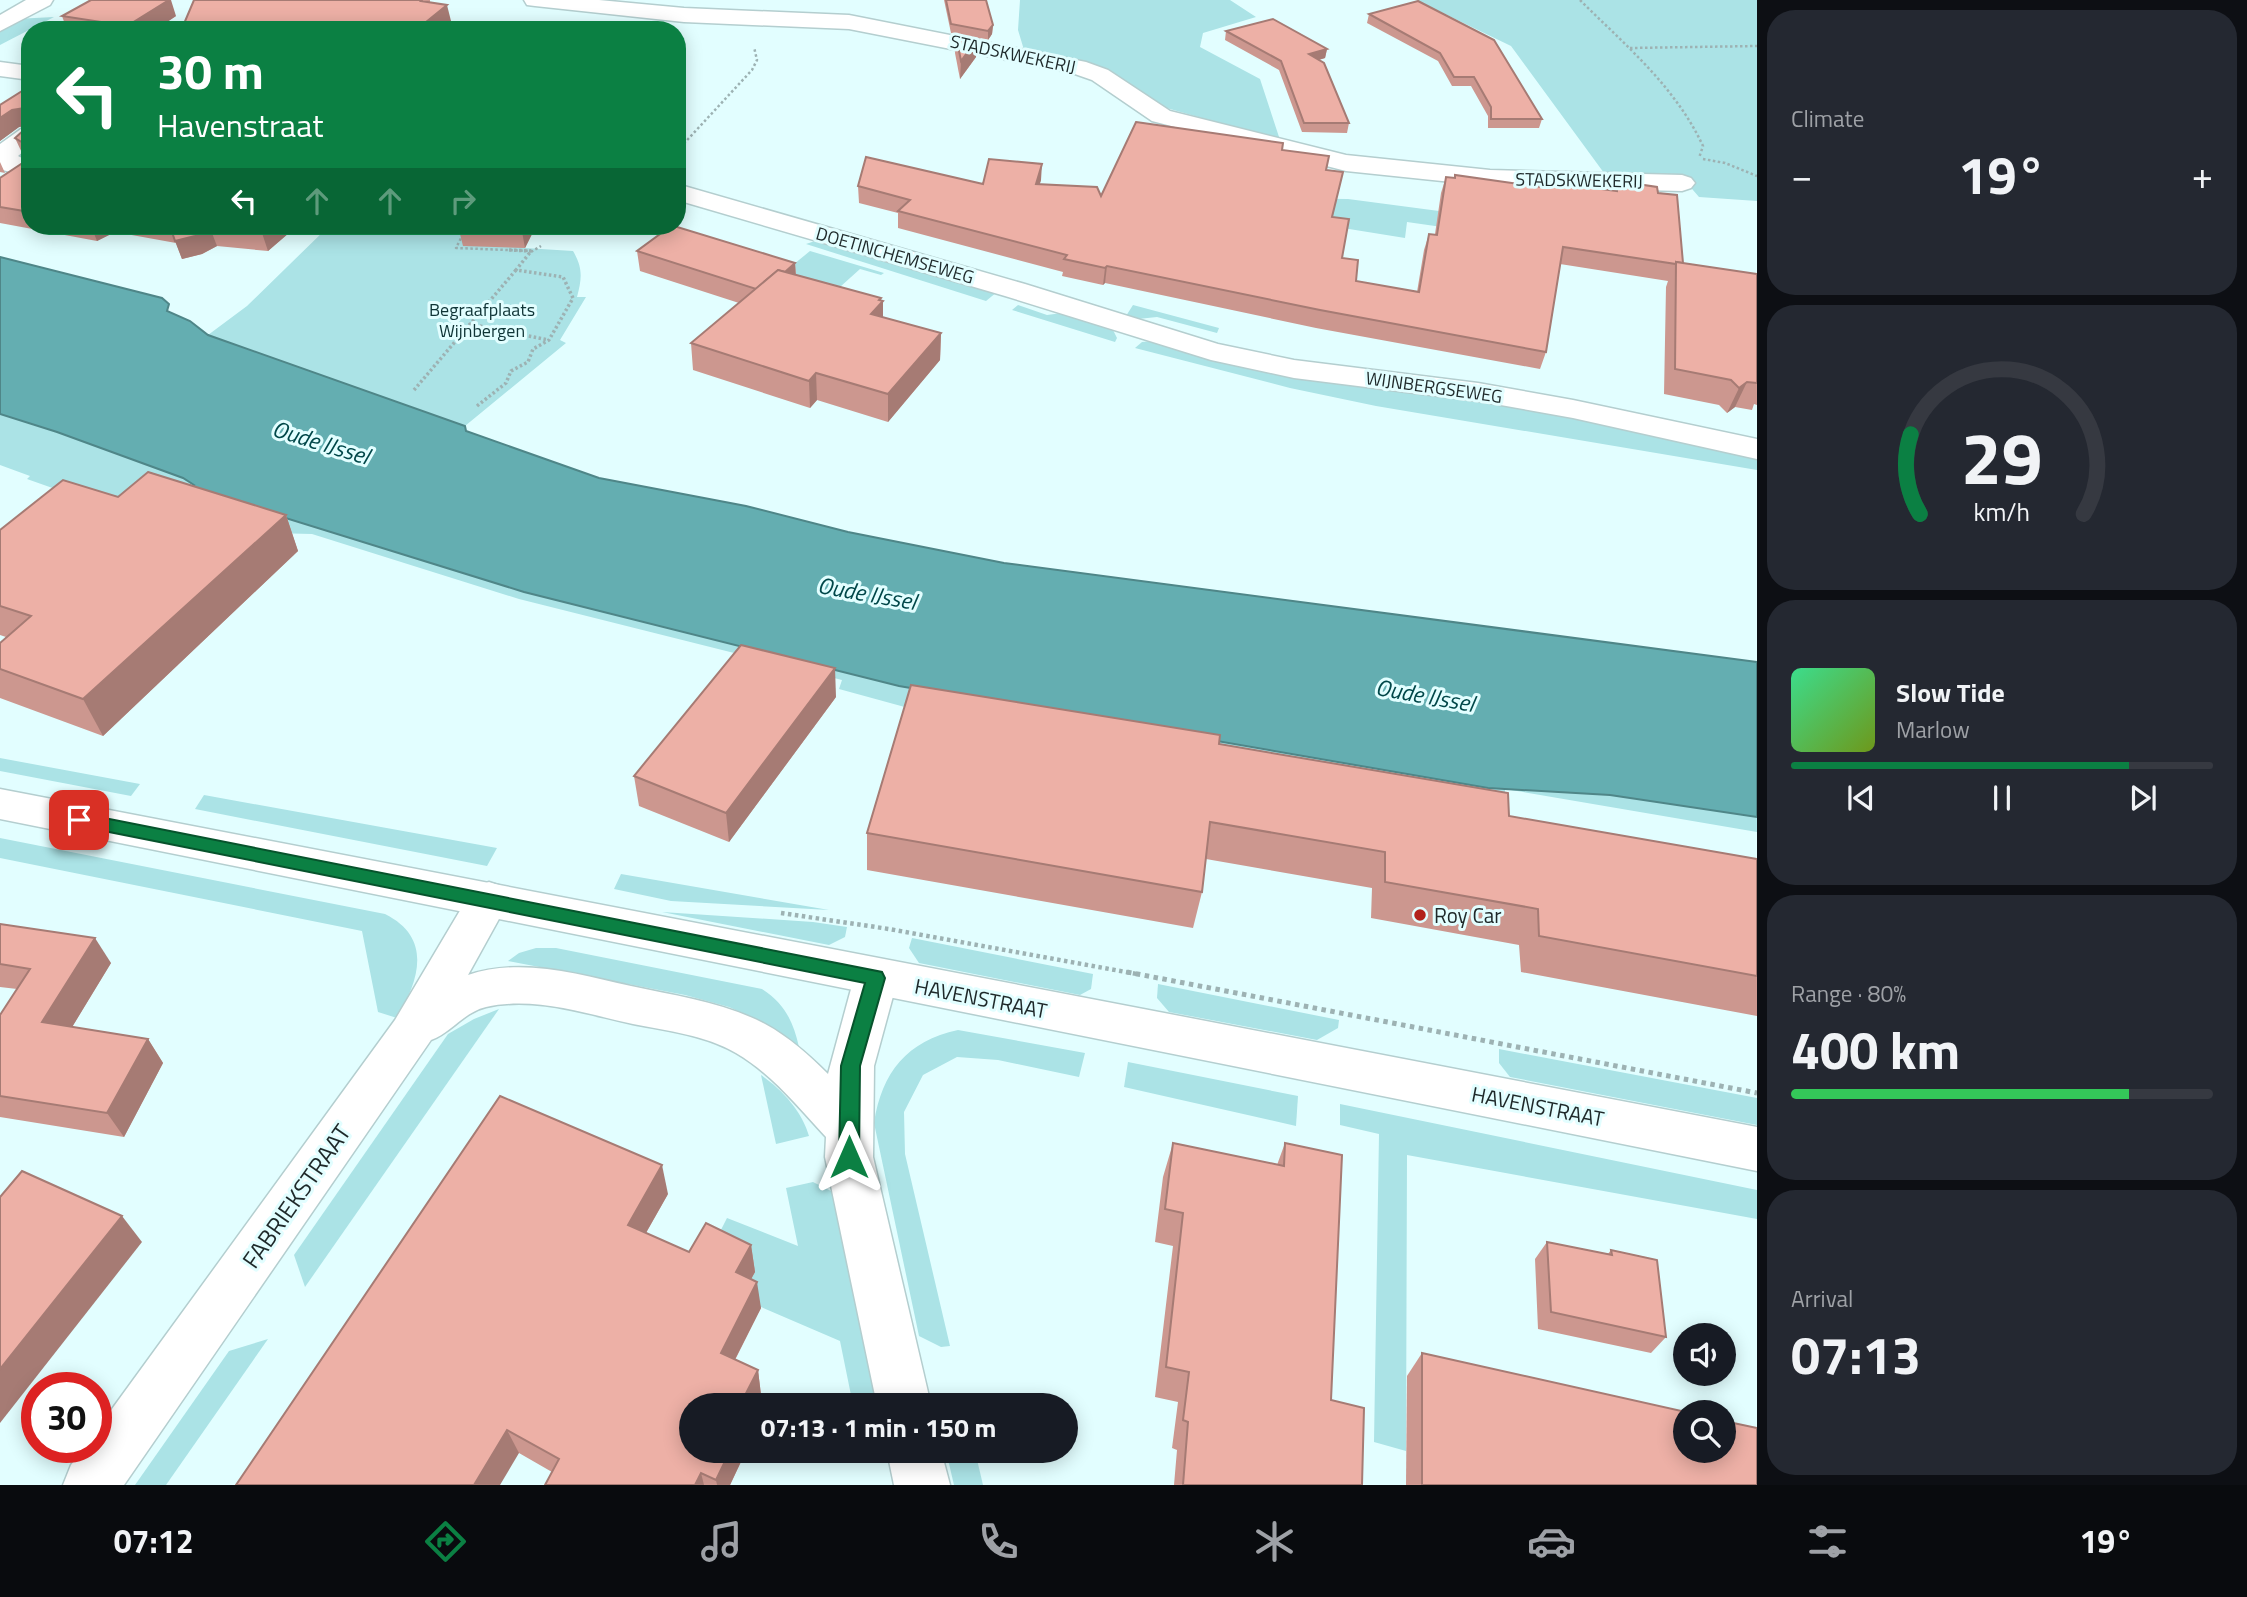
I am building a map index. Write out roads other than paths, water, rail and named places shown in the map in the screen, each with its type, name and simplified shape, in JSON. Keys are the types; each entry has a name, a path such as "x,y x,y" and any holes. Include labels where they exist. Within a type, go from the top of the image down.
{"street":[{"path":"0,24 42,0"},
{"name":"STADSKWEKERIJ","path":"535,0 732,17 849,22 1078,66 1100,75 1161,116 1346,163 1490,178 1682,183"},
{"path":"0,69 21,72"},
{"path":"21,140 9,149 5,156 7,162 21,168"},
{"name":"DOETINCHEMSEWEG","path":"686,195 1112,320"},
{"name":"WIJNBERGSEWEG","path":"1112,320 1211,351 1294,369 1491,394 1757,449"},
{"name":"HAVENSTRAAT","path":"0,804 1757,1149"},
{"name":"FABRIEKSTRAAT","path":"91,1485 411,1034 489,899"},
{"path":"876,978 850,1066 849,1157 901,1393"},
{"path":"411,1034 448,1002 493,987 507,986 542,986 712,1022 752,1039 791,1070 849,1129"},
{"path":"917,1463 922,1485"}],"water":[{"name":"Oude IJssel","path":"0,257 162,298 169,304 167,311 190,321 208,335 465,426 466,431 599,478 746,506 848,532 1004,563 1757,662 1757,817 1610,795 1488,788 899,686 524,592 205,493 175,501 194,485 183,478 0,414"}],"place":[{"name":"Roy Car","path":"1420,915"}],"park label":[{"name":"Begraafplaats Wijnbergen","path":"482,319"}]}
